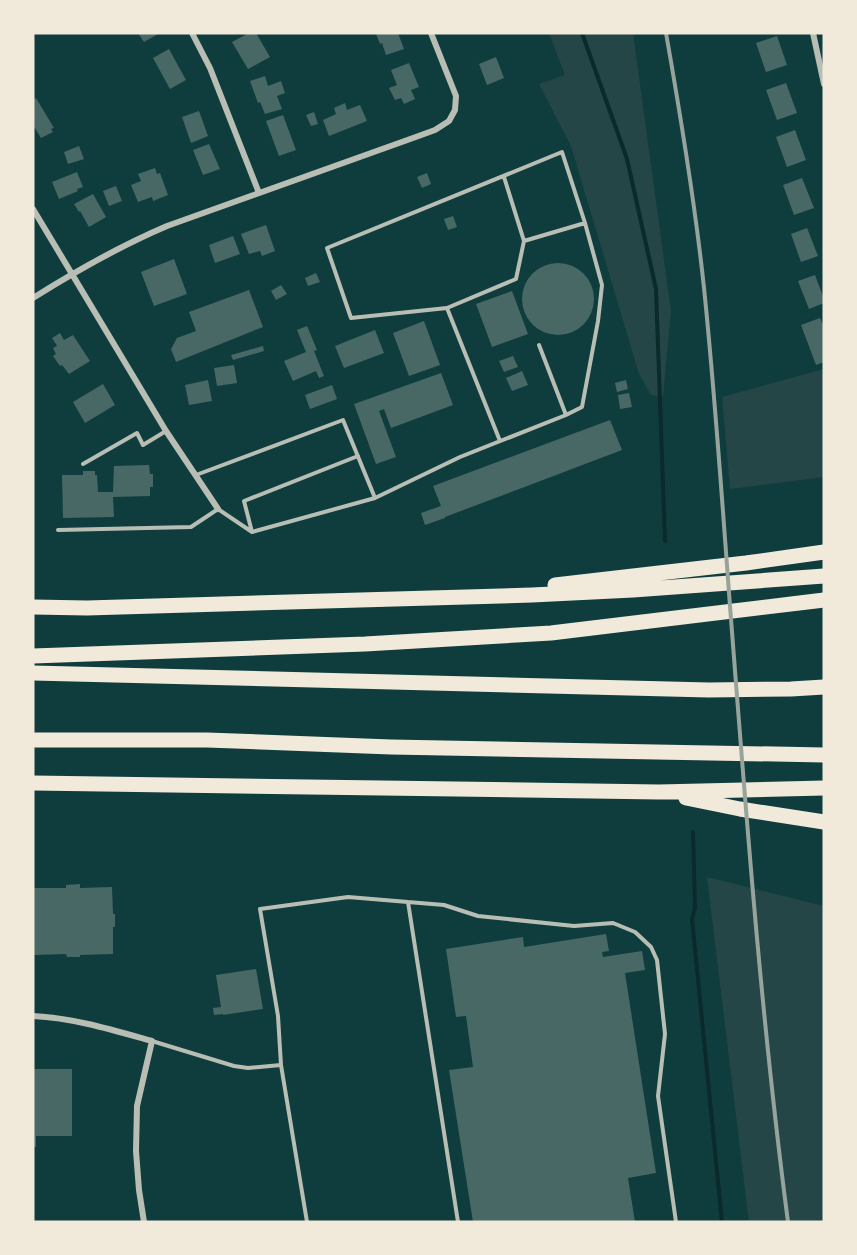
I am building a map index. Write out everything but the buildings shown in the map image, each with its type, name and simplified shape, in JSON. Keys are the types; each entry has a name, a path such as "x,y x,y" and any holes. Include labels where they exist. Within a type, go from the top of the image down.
{"highway":[{"path":"436,598 824,552"},
{"path":"33,607 87,608 436,598 633,590 824,576"},
{"path":"33,656 365,644 551,633 824,600"},
{"path":"33,603 87,608"},
{"path":"33,673 698,690 824,687"},
{"path":"33,740 207,740 392,747 824,755"},
{"path":"33,783 660,792 824,788"},
{"path":"660,792 824,822"}],"street":[{"path":"192,33 210,68 259,193"},
{"path":"33,298 71,274 146,234 413,138 449,121 455,110 456,96 431,33"},
{"path":"813,33 824,84"},
{"path":"33,209 166,431 218,509"},
{"path":"33,1016 65,1019 99,1026 152,1041 137,1106 136,1151 144,1222"}],"lane":[{"path":"58,530 191,527 218,509 252,532 375,498 460,457 566,416 582,407 598,321 602,285 562,152 327,249 351,318 447,308 516,279 524,241 504,177"},
{"path":"524,241 585,223"},
{"path":"447,308 500,441"},
{"path":"539,345 566,416"},
{"path":"196,475 343,420 375,498"},
{"path":"83,464 137,434 143,445 166,431"},
{"path":"252,532 244,501 358,456"},
{"path":"307,1222 281,1065 278,1016 260,909 348,897 444,905 478,916 562,925 613,923 635,932 651,947 657,960 665,1034 658,1096 676,1222"},
{"path":"408,902 458,1222"},
{"path":"152,1041 234,1066 248,1068 281,1065"}],"shaded area":[{"path":"549,33 633,33 671,311 663,396 651,395 639,374 571,146 539,84 565,75"},
{"path":"824,369 824,477 730,489 722,397"},
{"path":"707,877 824,906 824,1222 749,1222"}],"waterway":[{"path":"582,33 627,159 656,289 665,541"},
{"path":"693,832 695,908 692,919 722,1222"}],"railway":[{"path":"666,33 687,160 704,288 755,914 788,1222"}]}
